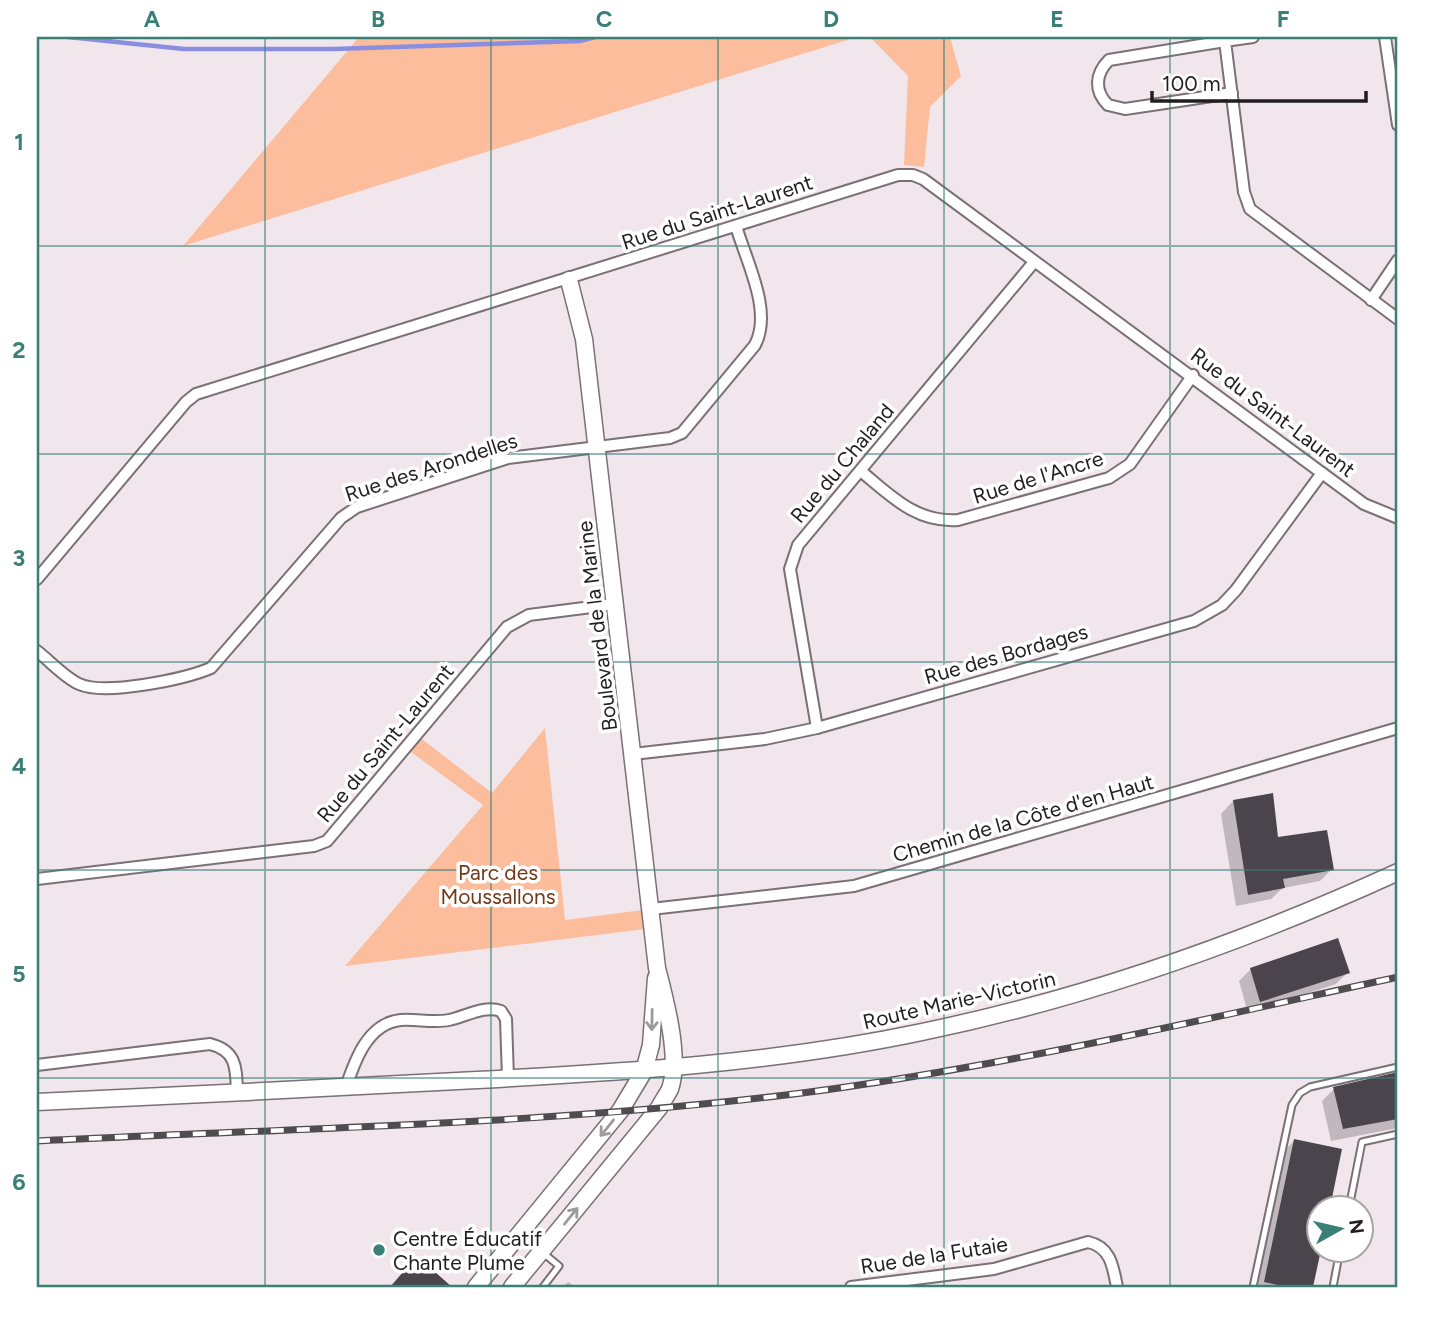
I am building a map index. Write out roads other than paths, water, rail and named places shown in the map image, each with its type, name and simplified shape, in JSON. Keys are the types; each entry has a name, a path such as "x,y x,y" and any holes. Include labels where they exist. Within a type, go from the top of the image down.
{"street":[{"path":"1232,93 1125,109 1108,105 1098,91 1099,74 1109,60 1253,37"},
{"path":"1385,37 1398,125"},
{"path":"1225,41 1244,192 1250,209 1398,319"},
{"name":"Rue du Saint-Laurent","path":"37,579 186,402 196,394 569,280 898,174 913,174 1193,375 1364,504 1398,518"},
{"name":"Rue des Arondelles","path":"37,650 78,684 98,689 192,676 211,668 341,518 357,507 508,458 670,438 682,433 755,345 761,331 761,311 736,226"},
{"path":"1371,300 1398,260"},
{"name":"Rue du Chaland","path":"817,728 790,569 792,556 798,545 862,472 1034,262"},
{"name":"Boulevard de la Marine","path":"476,1287 620,1111 644,1071 652,1045 657,968 651,909 584,339 569,280"},
{"name":"Rue de l'Ancre","path":"862,472 908,510 942,522 958,520 1109,478 1130,464 1193,375"},
{"name":"Rue des Bordages","path":"633,754 765,739 817,728 1207,615 1236,590 1322,473"},
{"name":"Rue du Saint-Laurent","path":"37,879 314,846 327,841 507,627 529,615 615,604"},
{"name":"Chemin de la Côte d'en Haut","path":"651,909 854,886 1398,728"},
{"name":"Route Marie-Victorin","path":"37,1102 672,1070 859,1044 1053,1001 1235,941 1398,872"},
{"name":"Boulevard de la Marine","path":"517,1286 542,1251 659,1108 670,1088 670,1014 657,968"},
{"path":"346,1087 355,1061 373,1033 383,1024 399,1020 448,1020 493,1008 501,1011 506,1019 508,1078"},
{"path":"37,1065 210,1044 229,1052 236,1063 237,1092"},
{"name":"Rue de la Futaie","path":"851,1287 994,1269 1088,1242 1100,1247 1110,1256 1117,1287"},
{"path":"495,1264 517,1286"}],"lane":[{"path":"1255,1287 1292,1105 1300,1093 1310,1087 1398,1067"},
{"path":"1352,1194 1362,1142 1398,1135"},
{"path":"542,1251 559,1266 543,1287"},
{"path":"1333,1287 1337,1264"}],"waterway":[{"path":"68,37 184,49 334,49 580,41 595,37"}],"railway":[{"path":"37,1141 516,1119 707,1104 802,1093 1027,1056 1398,977"}],"place":[{"name":"Centre Éducatif Chante Plume","path":"379,1250"}],"park label":[{"name":"Parc des Moussallons","path":"498,884"}]}
